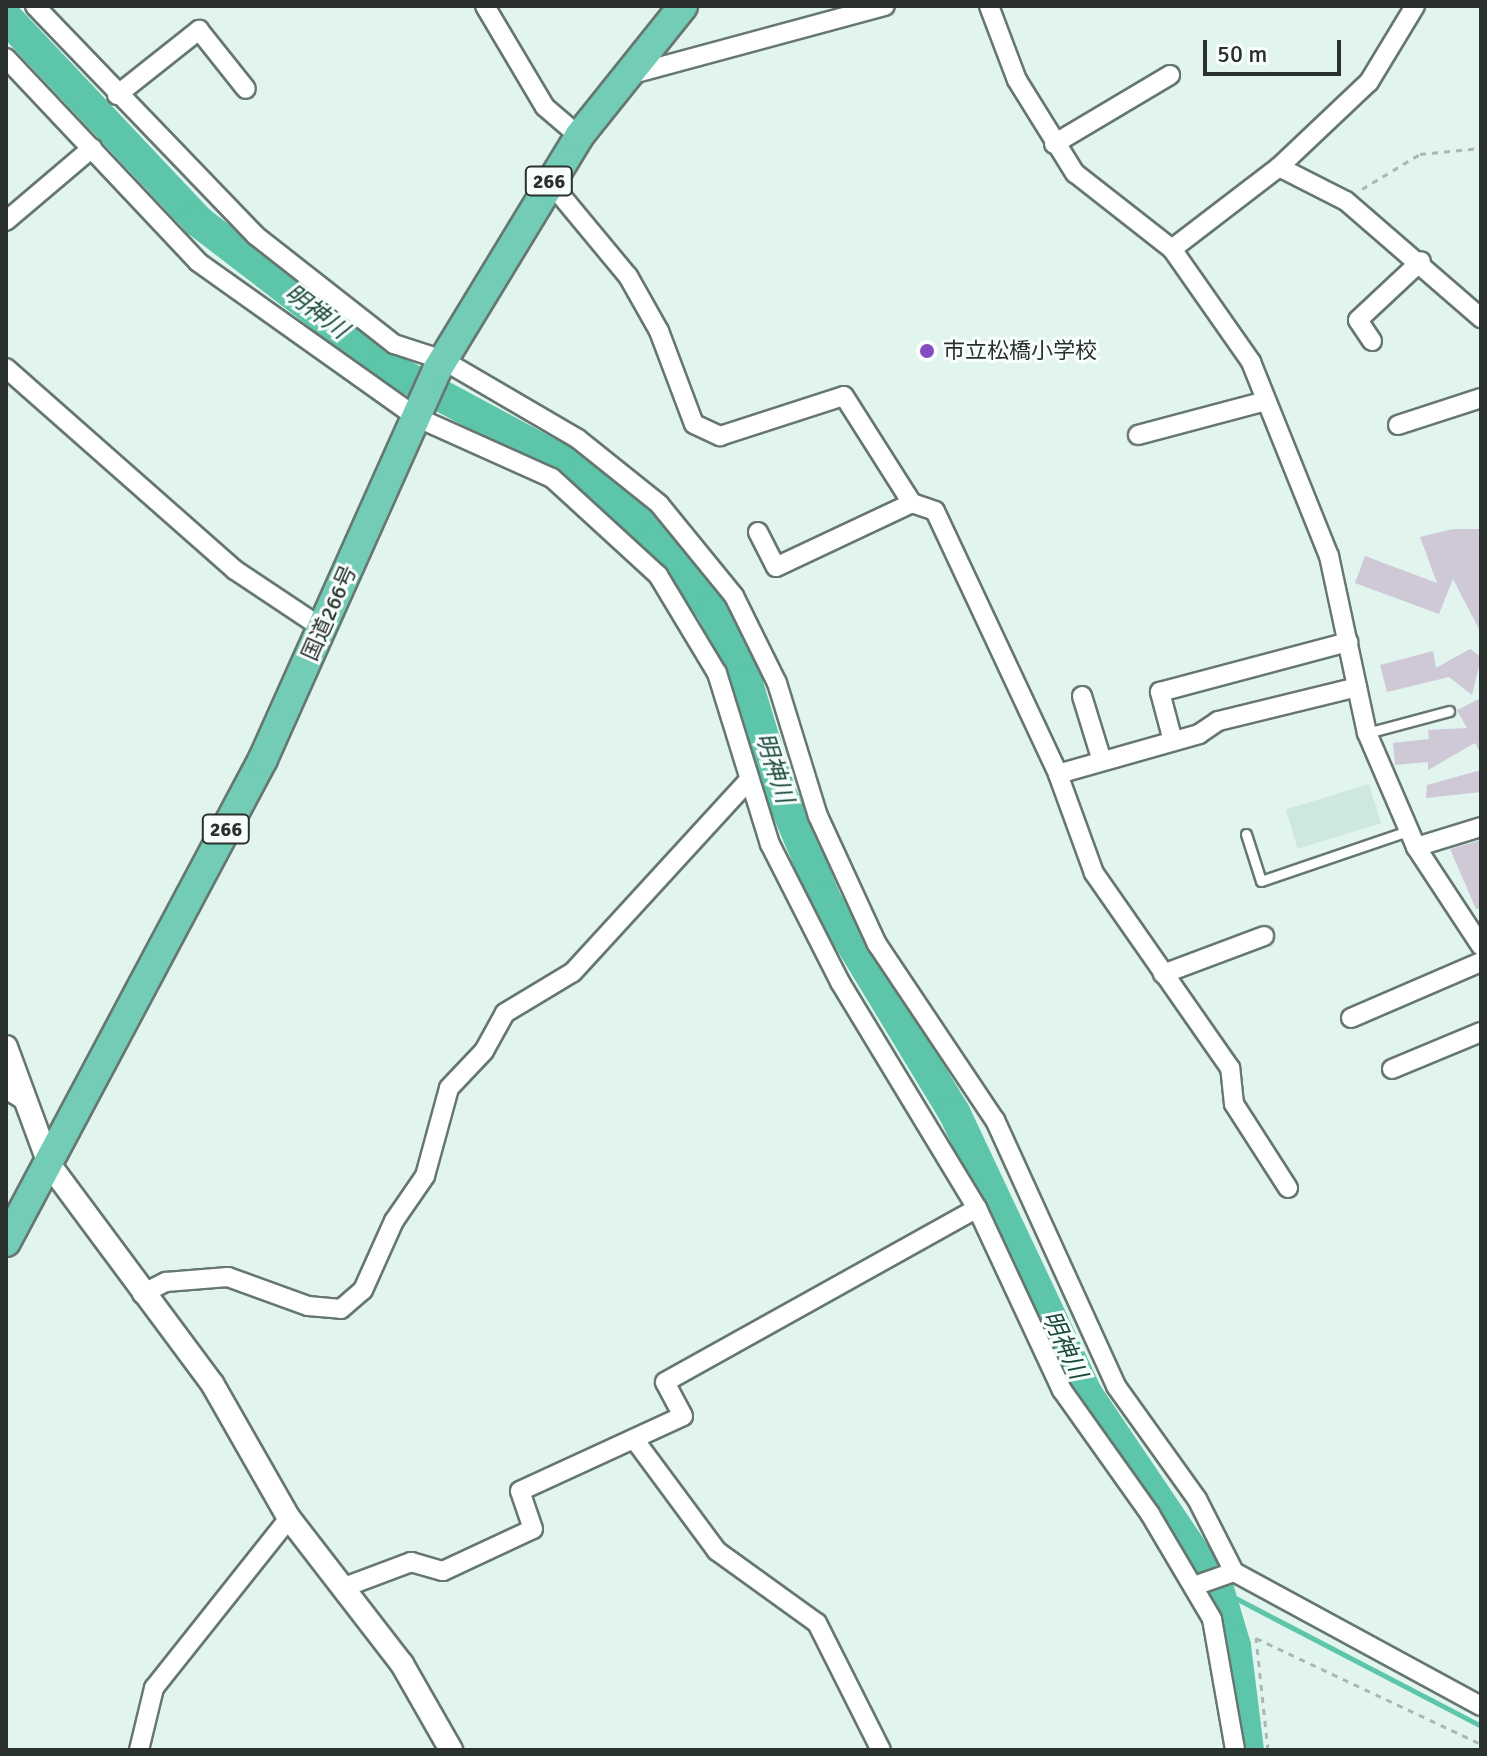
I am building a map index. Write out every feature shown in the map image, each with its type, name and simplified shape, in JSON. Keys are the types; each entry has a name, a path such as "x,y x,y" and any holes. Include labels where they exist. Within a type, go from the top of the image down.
{"highway":[{"name":"国道266号","path":"6,1242 263,759 440,365 579,136 678,8"}],"street":[{"path":"35,6 117,95 255,235 394,344 440,365 601,457 659,504 734,596 777,683 818,816 877,944 995,1120 1116,1386 1197,1499 1235,1750"},
{"path":"485,6 545,107 579,136"},
{"path":"627,75 885,6"},
{"path":"989,6 1017,80 1054,144 1075,173 1172,249 1251,362 1329,556 1367,733 1412,839 1481,946"},
{"path":"1172,249 1279,167 1369,82 1415,6"},
{"path":"117,95 199,30 246,89"},
{"path":"6,58 198,262 419,411 552,478 658,575 717,673 770,844 840,982 977,1208 1062,1390 1211,1578 1481,1706"},
{"path":"1054,144 1170,75"},
{"path":"6,221 92,148"},
{"path":"1279,167 1346,201 1421,261 1481,318"},
{"path":"549,181 628,276 659,331 694,424 720,436 844,396 912,503 935,511 953,542 1058,774 1094,873 1230,1068 1234,1104 1288,1188"},
{"path":"1372,341 1358,320 1421,261"},
{"path":"6,368 235,570 322,628"},
{"path":"1398,425 1481,398"},
{"path":"1138,435 1266,401"},
{"path":"758,532 776,567 912,503"},
{"path":"1173,741 1160,692 1348,642"},
{"path":"1058,774 1173,741 1218,721 1357,687"},
{"path":"1082,696 1102,761"},
{"path":"142,1294 166,1282 228,1277 308,1306 341,1309 363,1290 394,1221 425,1176 449,1088 484,1051 505,1013 573,972 748,781"},
{"path":"1412,839 1481,827"},
{"path":"1163,974 1264,936"},
{"path":"1351,1018 1481,962"},
{"path":"1392,1069 1481,1032"},
{"path":"6,1047 49,1164 142,1294 213,1385 289,1518 402,1664 451,1750"},
{"path":"6,1089 27,1102"},
{"path":"342,1588 411,1562 443,1571 533,1529 520,1491 683,1416 665,1382 977,1208"},
{"path":"634,1439 717,1551 817,1623 881,1750"},
{"path":"139,1750 154,1688 289,1518"}],"lane":[{"path":"1367,733 1449,711"},
{"path":"1246,834 1261,881 1412,839"}],"path":[{"path":"1346,201 1420,154 1481,148"},
{"path":"1268,1750 1256,1638 1481,1744"}],"shaded area":[{"path":"1369,784 1381,823 1298,849 1286,809"}],"building":[{"path":"1453,529 1481,529 1481,633 1453,579 1439,614 1355,583 1365,556 1437,583 1420,537"},
{"path":"1470,649 1481,657 1472,695 1449,677 1387,692 1380,665 1433,651 1436,668"},
{"path":"1481,698 1481,754 1475,743 1428,770 1428,762 1395,765 1393,743 1429,739 1428,730 1467,728 1457,710"},
{"path":"1481,770 1481,792 1426,798 1427,785"},
{"path":"1481,840 1481,909 1476,909 1450,849"}],"waterway":[{"name":"明神川","path":"6,17 198,221 386,366 583,472 654,537 712,610 746,680 778,787 826,901 954,1112 1086,1393 1218,1589 1235,1646 1248,1750"},
{"path":"1218,1589 1481,1726"}],"place":[{"name":"市立松橋小学校","path":"927,351"}]}
